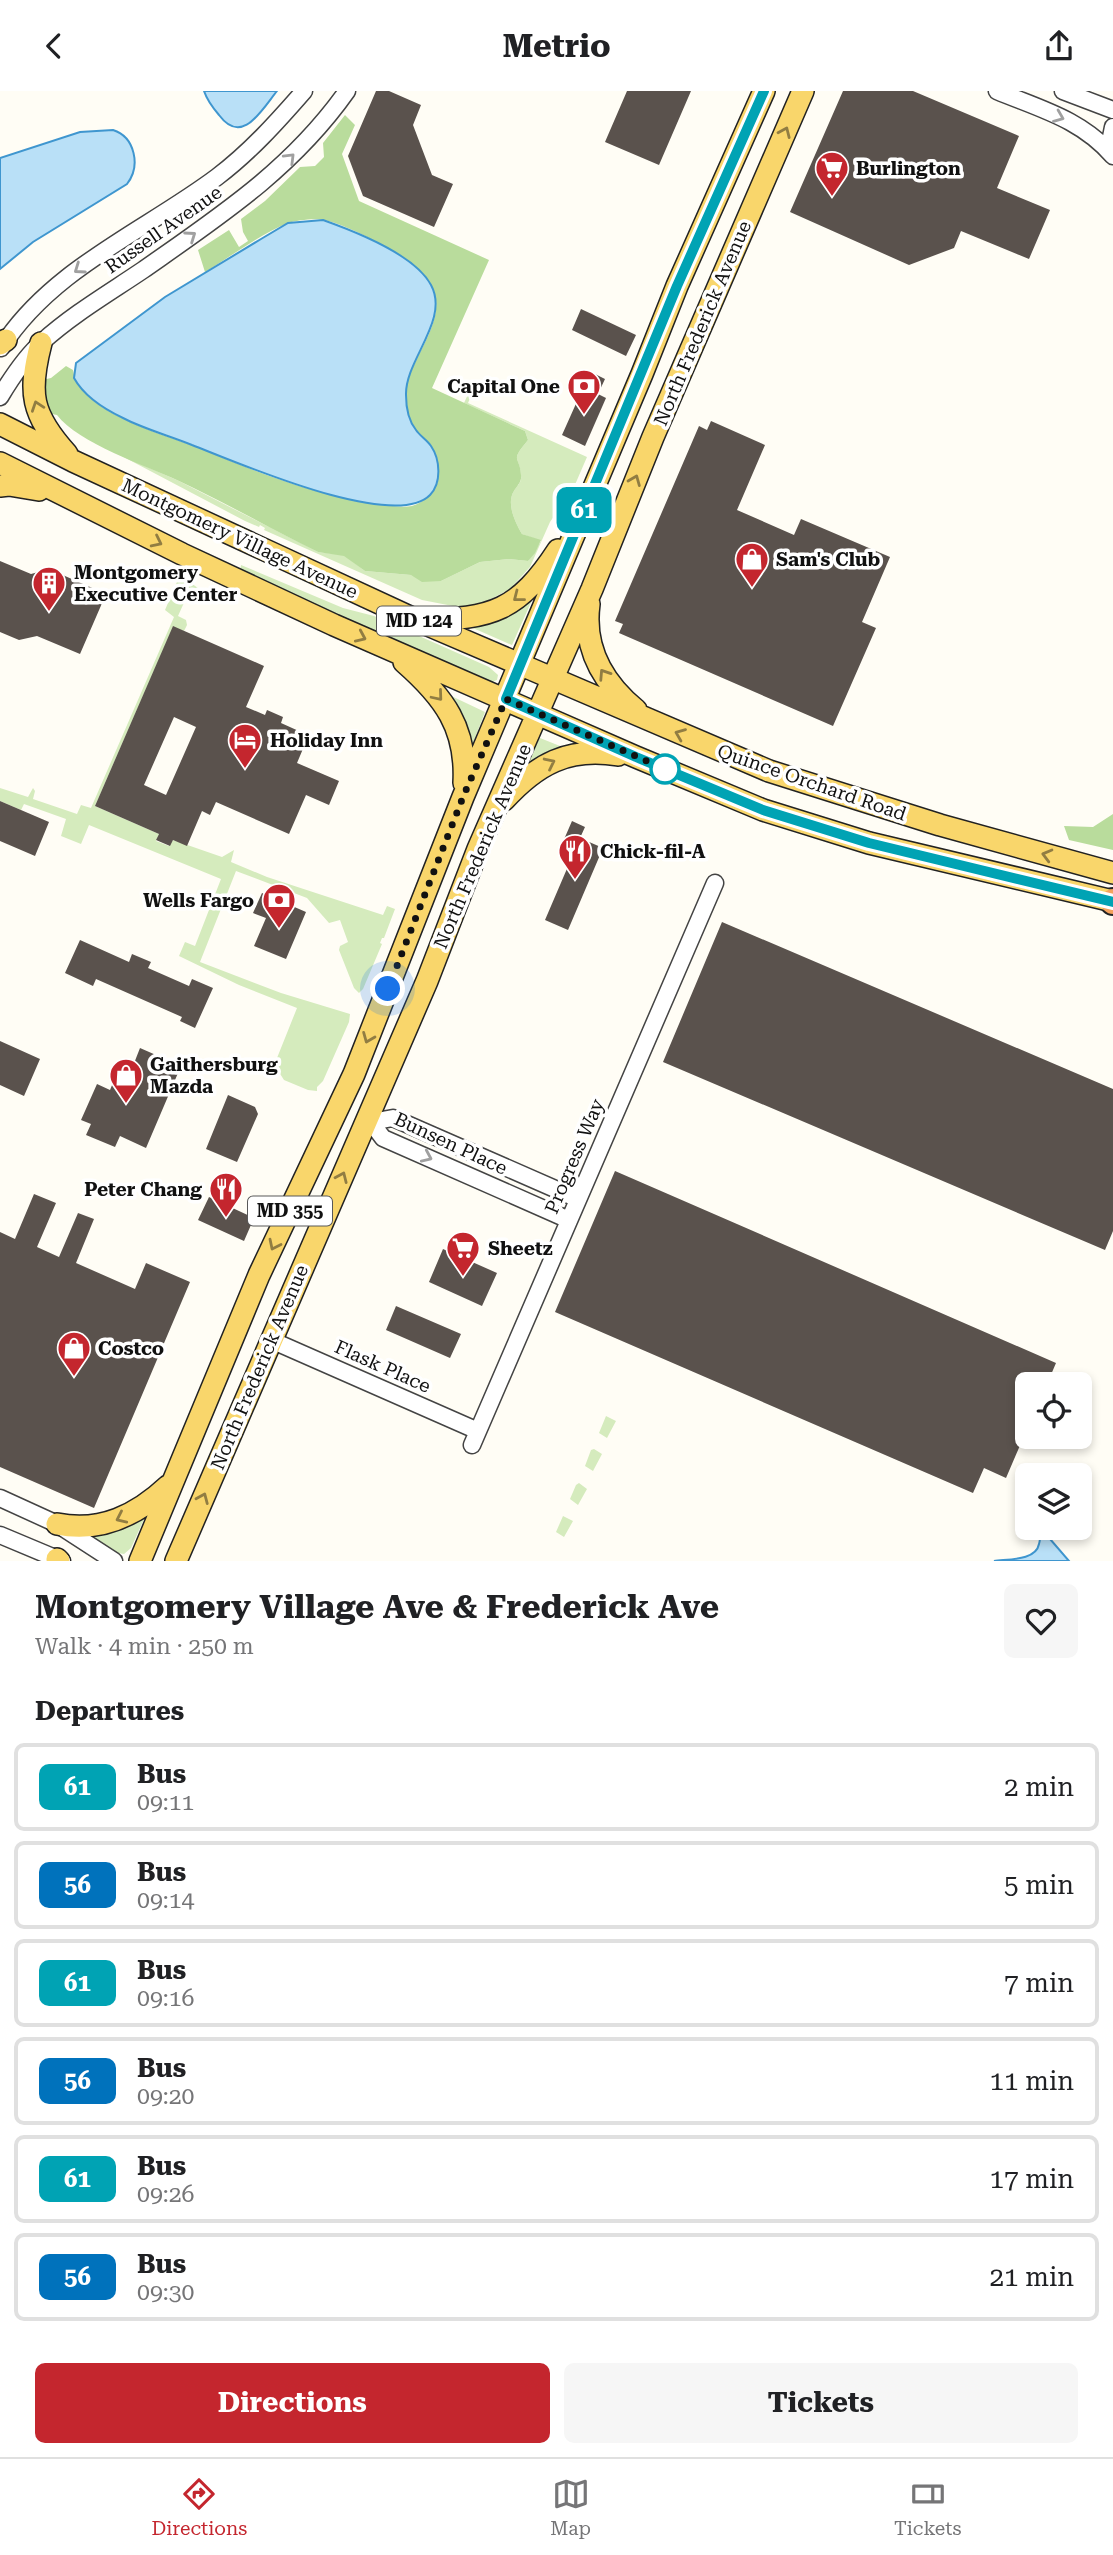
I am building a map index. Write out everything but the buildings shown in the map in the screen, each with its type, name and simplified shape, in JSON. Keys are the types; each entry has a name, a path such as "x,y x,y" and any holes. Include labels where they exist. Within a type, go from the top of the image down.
{"main road":[{"name":"North Frederick Avenue","path":"140,1561 259,1275 354,1074 463,797 677,286 764,91"},
{"name":"North Frederick Avenue","path":"176,1561 427,981 478,849 592,589 653,437 803,91"},
{"path":"41,343 33,378 35,404 55,441 73,461"},
{"name":"Montgomery Village Avenue","path":"0,424 233,536 520,666"},
{"name":"Montgomery Village Avenue","path":"0,463 218,571 506,699"},
{"path":"414,619 479,616 500,610 516,600 535,582 552,558 596,481"},
{"path":"0,486 37,489 68,498"},
{"path":"218,571 233,536"},
{"path":"592,589 588,631 598,665 624,700 652,722"},
{"path":"389,649 436,693 456,725 461,735 465,765 463,797"},
{"name":"Quince Orchard Road","path":"520,666 769,771 823,790 1113,873"},
{"name":"Quince Orchard Road","path":"506,699 763,810 869,843 1113,901"},
{"path":"498,806 538,769 559,758 578,753 636,757"},
{"path":"57,1524 89,1527 121,1519 150,1502 175,1480"}],"street":[{"name":"Russell Avenue","path":"2,344 46,295 70,275 186,199 232,165 269,131 304,91"},
{"name":"Russell Avenue","path":"0,397 18,369 41,343 225,213 281,167 324,124 347,91"},
{"path":"997,91 1076,124 1113,156"},
{"path":"1063,91 1113,110"},
{"path":"1113,127 1110,142 1113,156"},
{"name":"Progress Way","path":"475,1438 715,883"},
{"name":"Bunsen Place","path":"569,1220 383,1138 371,1122 393,1118 578,1199"},
{"name":"Flask Place","path":"271,1340 475,1438"},
{"path":"0,1498 57,1524 114,1561"},
{"path":"0,1535 60,1560"}],"green space":[{"path":"345,115 355,125 342,154 359,201 489,260 432,388 525,431 528,440 517,456 521,480 512,496 511,507 522,534 541,540 528,561 509,559 480,562 441,581 422,582 411,575 365,571 344,556 318,552 197,489 114,453 80,435 57,415 47,413 42,380 51,378 66,366 73,370 79,385 91,399 108,411 149,430 266,475 331,495 403,507 412,506 428,496 438,481 438,462 431,445 411,421 406,395 409,379 436,311 432,288 421,275 407,262 372,240 320,219 296,221 278,227 205,272 198,250 229,230 239,247 248,241 241,219 265,201 300,167 315,166 324,157 323,143"},
{"path":"470,390 473,391 468,403 587,457 574,487 550,522 530,567 510,589 481,604 458,607 422,600 264,530 260,525 259,527 245,521 118,454 179,481 318,552 344,555 365,571 441,581 480,562 509,559 528,561 541,541 522,534 511,507 512,496 521,480 517,456 528,440 525,431 464,403"},
{"path":"241,565 343,608 374,616 489,667 498,675 497,680 492,682 473,674 240,571"},
{"path":"180,575 202,591 198,599 187,596 178,616 186,620 187,625 184,631 173,627 95,806 159,834 156,841 169,846 173,840 222,857 234,850 231,862 267,877 383,915 387,906 395,909 363,989 359,993 354,988 339,950 340,946 348,942 340,920 329,923 307,898 236,871 200,962 281,993 350,1014 349,1022 317,1091 284,1080 277,1069 277,1058 297,1008 239,985 179,956 185,942 195,946 221,879 89,825 81,844 61,836 66,819 24,804 21,810 0,801 0,788 28,797 33,788 33,799 77,814 81,805 91,808 174,617 165,610"},
{"path":"533,598 512,645 466,625"},
{"path":"445,693 485,712 470,751"},
{"path":"539,739 565,748 527,767"},
{"path":"1113,814 1113,850 1069,840 1064,826 1093,827"},
{"path":"606,1416 616,1421 607,1438 599,1433"},
{"path":"591,1450 602,1454 593,1471 585,1466"},
{"path":"579,1483 587,1489 578,1505 570,1499"},
{"path":"563,1516 573,1521 564,1537 556,1532"},
{"path":"145,1517 131,1548 124,1554 91,1537 90,1534"}],"water":[{"path":"204,91 277,91 258,116 243,126 236,127 227,124 219,115"},
{"path":"113,130 126,139 134,153 134,169 127,184 33,242 0,269 0,158 80,132"},
{"path":"323,220 398,254 423,274 431,285 435,312 412,368 406,395 411,422 434,451 438,478 430,495 411,504 384,505 350,500 276,478 140,426 102,406 78,385 74,378 76,363 165,297 288,223"},
{"path":"1040,1540 1051,1540 1069,1561 994,1561 1033,1554"}],"bus line":[{"name":"61","path":"764,91 677,286 506,699 763,810 869,843 1113,902"}],"place":[{"name":"Burlington","path":"832,198"},
{"name":"Capital One","path":"584,416"},
{"name":"Sam's Club","path":"752,589"},
{"name":"Montgomery Executive Center","path":"49,613"},
{"name":"Holiday Inn","path":"245,770"},
{"name":"Chick-fil-A","path":"575,881"},
{"name":"Wells Fargo","path":"279,930"},
{"name":"Gaithersburg Mazda","path":"126,1105"},
{"name":"Peter Chang","path":"226,1219"},
{"name":"Sheetz","path":"463,1278"},
{"name":"Costco","path":"74,1378"}],"route":[{"path":"388,989 463,797 506,699 665,769"}]}
